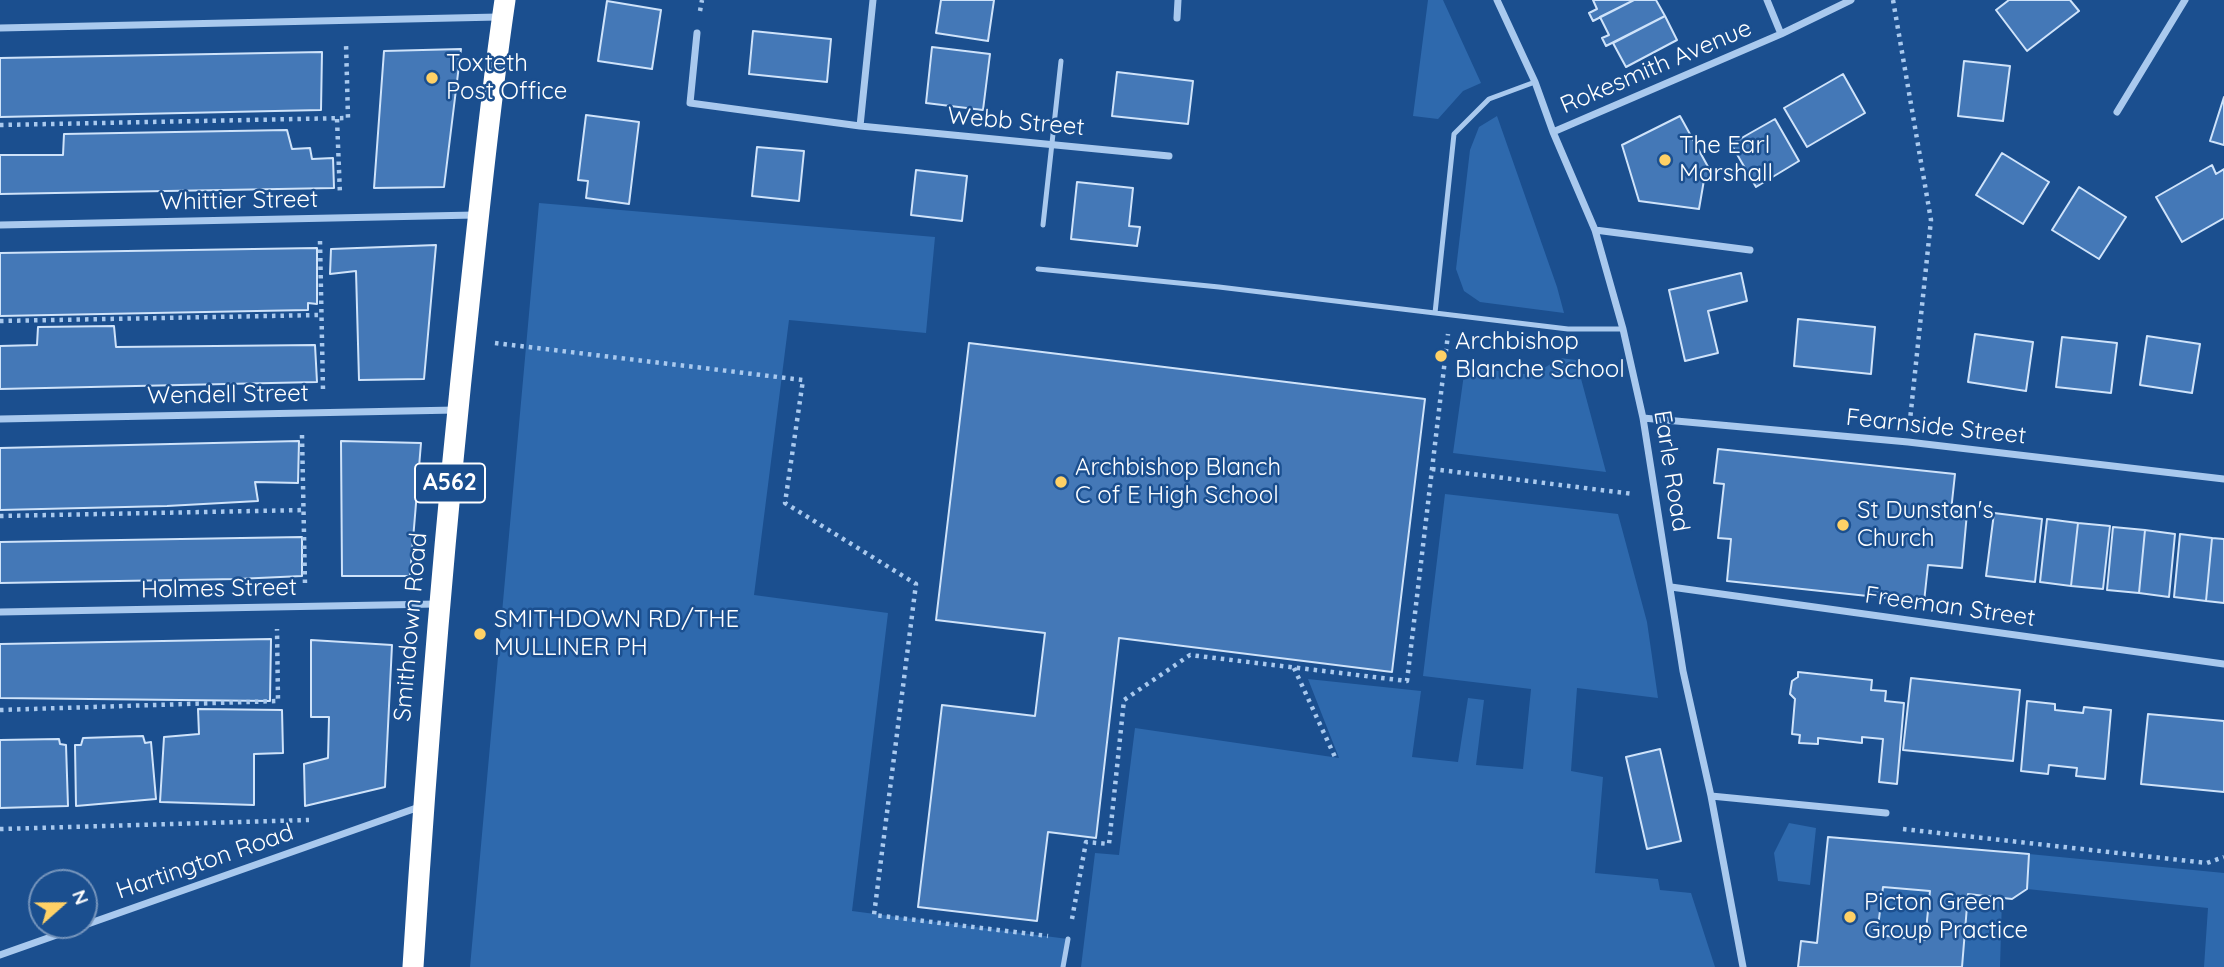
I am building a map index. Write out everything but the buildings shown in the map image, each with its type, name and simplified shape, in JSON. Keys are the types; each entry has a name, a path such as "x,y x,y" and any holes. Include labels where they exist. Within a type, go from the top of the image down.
{"highway":[{"name":"Smithdown Road","path":"413,967 423,806 457,410 504,8"}],"street":[{"path":"860,127 873,0"},
{"path":"1177,18 1178,0"},
{"name":"Earle Road","path":"1497,0 1535,82 1552,132 1595,230 1623,329 1643,418 1683,671 1711,796 1743,967"},
{"path":"1767,0 1781,34"},
{"name":"Rokesmith Avenue","path":"1552,132 1781,34 1851,0"},
{"path":"2117,112 2185,0"},
{"path":"0,28 345,21 504,8"},
{"name":"Webb Street","path":"697,33 690,103 860,127 1169,156"},
{"name":"Whittier Street","path":"0,225 478,215"},
{"path":"1595,230 1750,250"},
{"name":"Wendell Street","path":"0,419 457,410"},
{"name":"Fearnside Street","path":"1643,418 1908,442 2224,478"},
{"name":"Freeman Street","path":"1671,587 2224,664"},
{"name":"Holmes Street","path":"0,612 439,604"},
{"path":"1711,796 1886,813"},
{"name":"Hartington Road","path":"0,955 423,806"}],"lane":[{"path":"1043,225 1061,61"},
{"path":"1436,313 1454,134 1489,99 1535,82"},
{"path":"1038,270 1233,289 1568,329 1623,329"},
{"path":"1063,967 1068,939"}],"path":[{"path":"1893,0 1931,220 1908,442"},
{"path":"0,125 348,118 345,21"},
{"path":"337,119 341,218"},
{"path":"320,219 324,412"},
{"path":"0,321 321,315"},
{"path":"465,339 803,380 785,503 916,584 874,915 1068,939 1086,842 1109,844 1124,700 1190,655 1407,681 1450,316"},
{"path":"302,413 306,607"},
{"path":"1432,469 1655,498"},
{"path":"0,516 304,509"},
{"path":"0,710 278,701 277,608"},
{"path":"1294,667 1335,757"},
{"path":"1886,813 1893,828 2207,863 2224,857"},
{"path":"0,829 310,820 320,842"}],"shaded area":[{"path":"1428,0 1443,0 1481,83 1463,91 1438,119 1413,116"},
{"path":"1497,116 1564,313 1480,302 1464,291 1456,269 1470,150 1479,127"},
{"path":"539,203 935,237 926,333 789,320 754,595 888,613 852,911 1068,939 1063,967 470,967"},
{"path":"1560,358 1576,360 1606,472 1453,453 1465,367 1533,375"},
{"path":"1445,494 1618,514 1647,622 1658,698 1577,688 1571,771 1603,777 1595,873 1658,879 1660,890 1691,893 1715,967 1081,967 1095,853 1119,855 1135,728 1339,758 1308,679 1421,691 1412,757 1458,762 1468,698 1484,700 1476,765 1523,769 1531,689 1423,676"},
{"path":"1789,823 1816,828 1810,885 1778,881 1774,853"},
{"path":"2029,854 2224,873 2224,967 2204,967 2208,908 2027,889"},
{"path":"1883,887 1930,891 1925,940 1877,935"},
{"path":"1968,894 2002,898 2000,967 1962,967"}],"place":[{"name":"Toxteth Post Office","path":"432,78"},
{"name":"The Earl Marshall","path":"1665,160"},
{"name":"Archbishop Blanche School","path":"1441,356"},
{"name":"Archbishop Blanch C of E High School","path":"1061,482"},
{"name":"St Dunstan's Church","path":"1843,525"},
{"name":"SMITHDOWN RD/THE MULLINER PH","path":"480,634"},
{"name":"Picton Green Group Practice","path":"1850,917"}]}
